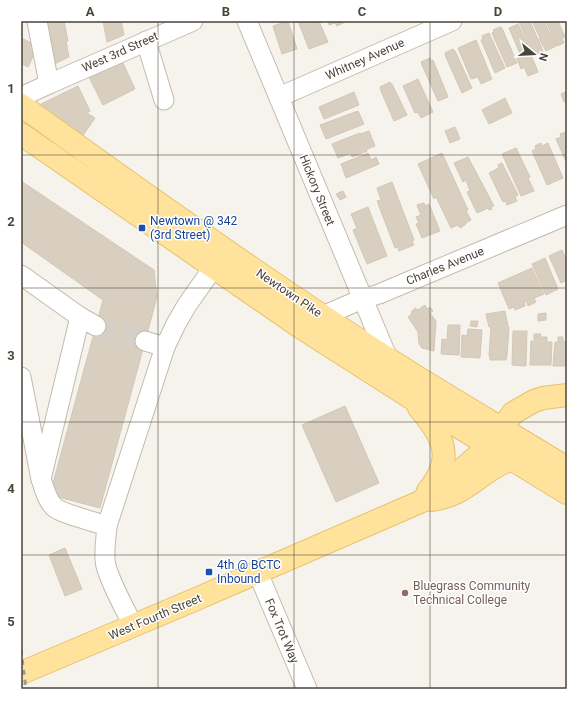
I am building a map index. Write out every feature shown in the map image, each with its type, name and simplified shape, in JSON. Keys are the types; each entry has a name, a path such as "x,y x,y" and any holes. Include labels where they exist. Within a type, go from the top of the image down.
{"main road":[{"name":"Newtown Pike","path":"21,104 156,201 388,359 496,437 511,459 567,493"},
{"name":"Newtown Pike","path":"21,134 300,327 408,396 567,468"},
{"name":"West Fourth Street","path":"21,673 258,573 420,502 436,488 451,479 496,437 513,413 534,401 554,396 567,395"},
{"name":"West Fourth Street","path":"408,396 439,434 443,446 444,455 442,467 436,481 420,502"},
{"name":"West Fourth Street","path":"420,502 440,500 460,492 492,469 511,459"}],"street":[{"path":"37,21 48,84"},
{"name":"West 3rd Street","path":"21,97 193,21"},
{"name":"Hickory Street","path":"248,21 278,97 388,359"},
{"name":"Whitney Avenue","path":"278,97 452,21"},
{"path":"146,41 164,100"},
{"name":"Charles Avenue","path":"323,316 567,215"},
{"path":"133,626 114,588 106,565 105,548 107,526 165,347 187,305 213,268"},
{"path":"21,275 88,321 41,479"},
{"path":"145,341 165,347"},
{"path":"21,377 41,479 47,494 55,507 73,516 107,526"},
{"name":"Fox Trot Way","path":"258,573 307,689"}],"building":[{"path":"43,21 64,21 68,41 66,41 69,57 52,65"},
{"path":"103,21 121,21 124,35 107,42"},
{"path":"288,21 297,49 282,54 273,26"},
{"path":"298,21 319,21 328,42 309,49"},
{"path":"328,21 347,21 337,26 335,23 329,25"},
{"path":"530,21 543,51 534,55 519,22"},
{"path":"532,21 544,21 556,46 546,51 539,39 540,38"},
{"path":"546,21 558,21 565,37 562,38 564,43 557,46"},
{"path":"518,24 533,55 531,55 538,72 528,76 524,67 521,69 517,58 521,56 509,28"},
{"path":"500,27 502,28 517,63 507,67 492,33 494,31 493,30"},
{"path":"489,33 505,68 495,73 481,40 483,39 482,36"},
{"path":"21,38 38,46 28,67 21,63"},
{"path":"476,40 492,79 481,84 478,77 471,79 458,48"},
{"path":"453,49 472,88 462,93 445,55 445,53"},
{"path":"430,58 431,61 433,60 448,97 438,101 421,62"},
{"path":"122,61 135,89 103,105 89,77"},
{"path":"418,79 433,112 421,118 418,112 415,113 403,86"},
{"path":"390,82 407,115 394,121 380,87"},
{"path":"78,86 90,111 87,113 95,118 82,137 66,126 70,121 61,125 39,105"},
{"path":"567,91 567,101 564,102 561,94"},
{"path":"354,92 359,105 324,119 319,107"},
{"path":"505,98 512,113 489,124 482,110"},
{"path":"358,111 364,124 326,139 320,125"},
{"path":"455,127 460,139 450,143 445,131"},
{"path":"369,131 375,146 352,157 351,153 338,158 332,144"},
{"path":"566,132 567,164 556,139 561,137 560,134"},
{"path":"541,143 542,146 548,143 563,178 547,185 532,151 536,149 535,146"},
{"path":"516,148 530,177 528,178 534,191 521,196 502,154"},
{"path":"368,153 371,160 376,157 379,164 346,178 341,164"},
{"path":"442,153 468,210 466,211 471,220 460,228 458,225 451,228 436,197 434,199 418,164"},
{"path":"468,157 494,206 491,207 492,209 489,210 488,208 477,213 467,192 470,191 466,180 463,182 454,163"},
{"path":"502,163 518,195 515,197 517,201 507,205 506,201 503,202 489,173 499,168 498,165"},
{"path":"21,181 154,270 157,297 100,508 58,497 53,483 103,300 21,242"},
{"path":"392,182 414,240 412,241 414,245 399,251 398,247 395,248 377,201 381,200 377,188"},
{"path":"343,191 346,197 340,200 336,194"},
{"path":"424,203 425,206 429,204 440,231 422,238 416,224 419,223 416,217 421,215 417,205"},
{"path":"368,207 387,256 367,264 353,230 357,228 351,214"},
{"path":"562,250 567,262 567,280 561,283 549,256"},
{"path":"545,258 558,289 546,295 532,264"},
{"path":"532,268 544,294 534,298 536,302 528,306 526,301 524,302 525,306 515,310 514,307 509,309 498,283"},
{"path":"425,305 427,309 430,307 433,311 430,313 436,321 434,351 422,348 419,344 418,332 408,317 412,314 411,312 415,308 418,310"},
{"path":"505,311 509,327 506,360 490,360 491,327 489,327 486,314"},
{"path":"546,313 546,320 538,321 538,314"},
{"path":"471,321 478,321 477,327 470,326"},
{"path":"448,325 460,325 459,355 441,354 442,339 447,340"},
{"path":"468,329 482,330 480,358 461,357 462,335 467,336"},
{"path":"513,331 527,331 526,366 512,365"},
{"path":"534,334 541,334 540,337 547,337 547,342 552,342 551,365 530,365 531,341 534,341"},
{"path":"558,337 563,337 563,341 567,342 567,366 553,366 555,342 558,342"},
{"path":"345,406 379,483 336,502 302,425"},
{"path":"65,548 82,589 65,596 49,555"}],"tunnel":[{"path":"96,326 145,341"}],"railway":[{"path":"21,650 26,689"}],"place":[{"name":"Newtown @ 342 (3rd Street)","path":"142,228"},
{"name":"4th @ BCTC Inbound","path":"209,572"},
{"name":"Bluegrass Community Technical College","path":"405,593"}]}
